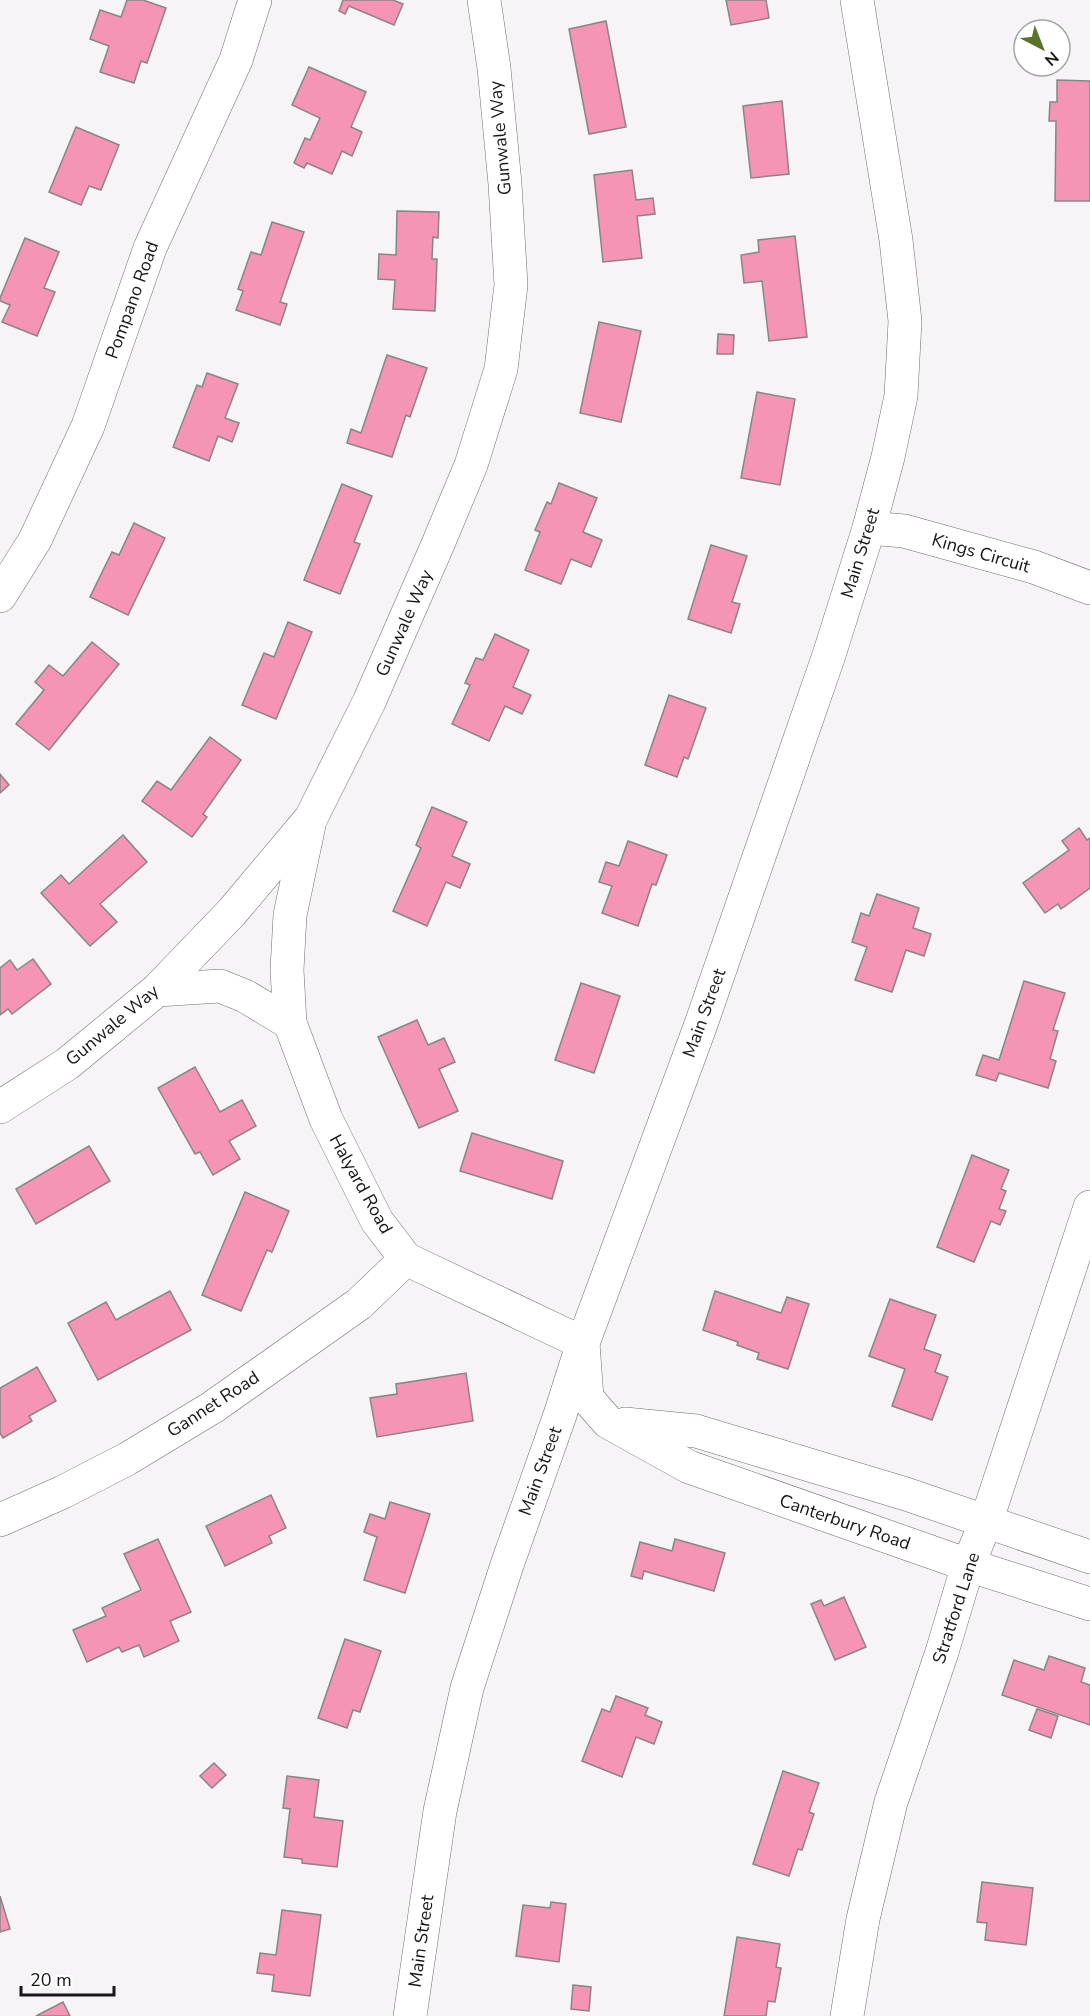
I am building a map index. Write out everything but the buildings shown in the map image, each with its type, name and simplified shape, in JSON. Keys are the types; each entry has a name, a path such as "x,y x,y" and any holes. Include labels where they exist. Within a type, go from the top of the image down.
{"street":[{"name":"Pompano Road","path":"0,596 34,540 88,426 150,248 236,60 255,0"},
{"name":"Gunwale Way","path":"0,1107 67,1064 157,990 232,912 311,818 369,702 471,465 501,369 511,285 498,114 484,0"},
{"name":"Main Street","path":"410,2016 440,1812 466,1688 583,1343 708,1004 829,655 869,528 888,457 901,396 905,321 896,240 857,0"},
{"name":"Kings Circuit","path":"869,528 904,531 1034,567 1090,588"},
{"name":"Halyard Road","path":"311,818 290,915 287,970 290,1023 326,1119 377,1221 406,1259 583,1343"},
{"path":"157,990 220,986 245,996 290,1023"},
{"name":"Stratford Lane","path":"847,2016 863,1919 891,1802 942,1652 968,1565 986,1522 1090,1207"},
{"name":"Gannet Road","path":"0,1520 63,1492 127,1459 213,1407 359,1304 406,1259"},
{"name":"Canterbury Road","path":"583,1343 587,1398 608,1422 689,1467 968,1565 1090,1604"},
{"path":"608,1422 696,1431 906,1494 1090,1557"}]}
